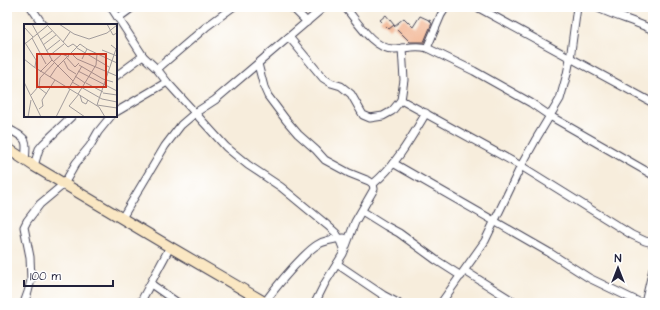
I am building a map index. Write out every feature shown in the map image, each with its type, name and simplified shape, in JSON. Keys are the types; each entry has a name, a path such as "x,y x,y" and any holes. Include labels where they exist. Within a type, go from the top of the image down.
{"main road":[{"path":"7,148 34,166 265,303"}],"street":[{"path":"31,7 42,24"},
{"path":"111,7 143,56 158,69 167,82 226,147 327,225 336,233 344,251"},
{"path":"118,18 133,7"},
{"path":"158,69 206,28 234,7"},
{"path":"289,7 294,9 307,22"},
{"path":"122,218 165,146 181,125 195,112 215,100 324,7"},
{"path":"345,7 372,40 379,45 392,49 420,46 427,48 474,71 531,103 550,116 653,176"},
{"path":"427,48 446,7"},
{"path":"477,7 653,103"},
{"path":"441,303 485,241 521,166 560,99 570,59 577,7"},
{"path":"596,7 653,30"},
{"path":"289,37 323,78 331,83 341,86 351,94 363,116 370,118 383,116 392,111 401,100 404,80 402,48"},
{"path":"117,75 143,56"},
{"path":"258,64 268,96 298,134 325,160 373,184"},
{"path":"117,111 167,82"},
{"path":"401,100 521,166 632,235 653,243"},
{"path":"373,184 383,176 393,163 426,114"},
{"path":"34,166 42,144 71,117"},
{"path":"24,303 30,280 30,257 24,227 40,204 64,184 76,163 110,117"},
{"path":"7,128 21,136 26,141 27,145 25,160"},
{"path":"393,163 550,253 589,278 641,303"},
{"path":"315,303 344,251 355,222 374,189 373,184"},
{"path":"362,210 393,229 436,260 463,273 516,303"},
{"path":"265,303 296,264 310,250 318,244 328,240 349,237"},
{"path":"140,303 170,247"},
{"path":"337,264 383,295 398,303"},
{"path":"644,303 653,269"},
{"path":"151,284 178,303"}],"building":[{"path":"386,15 394,25 389,29 380,20"},
{"path":"420,16 431,21 430,22 432,23 424,42 410,42 394,26 404,18 413,27"}]}
